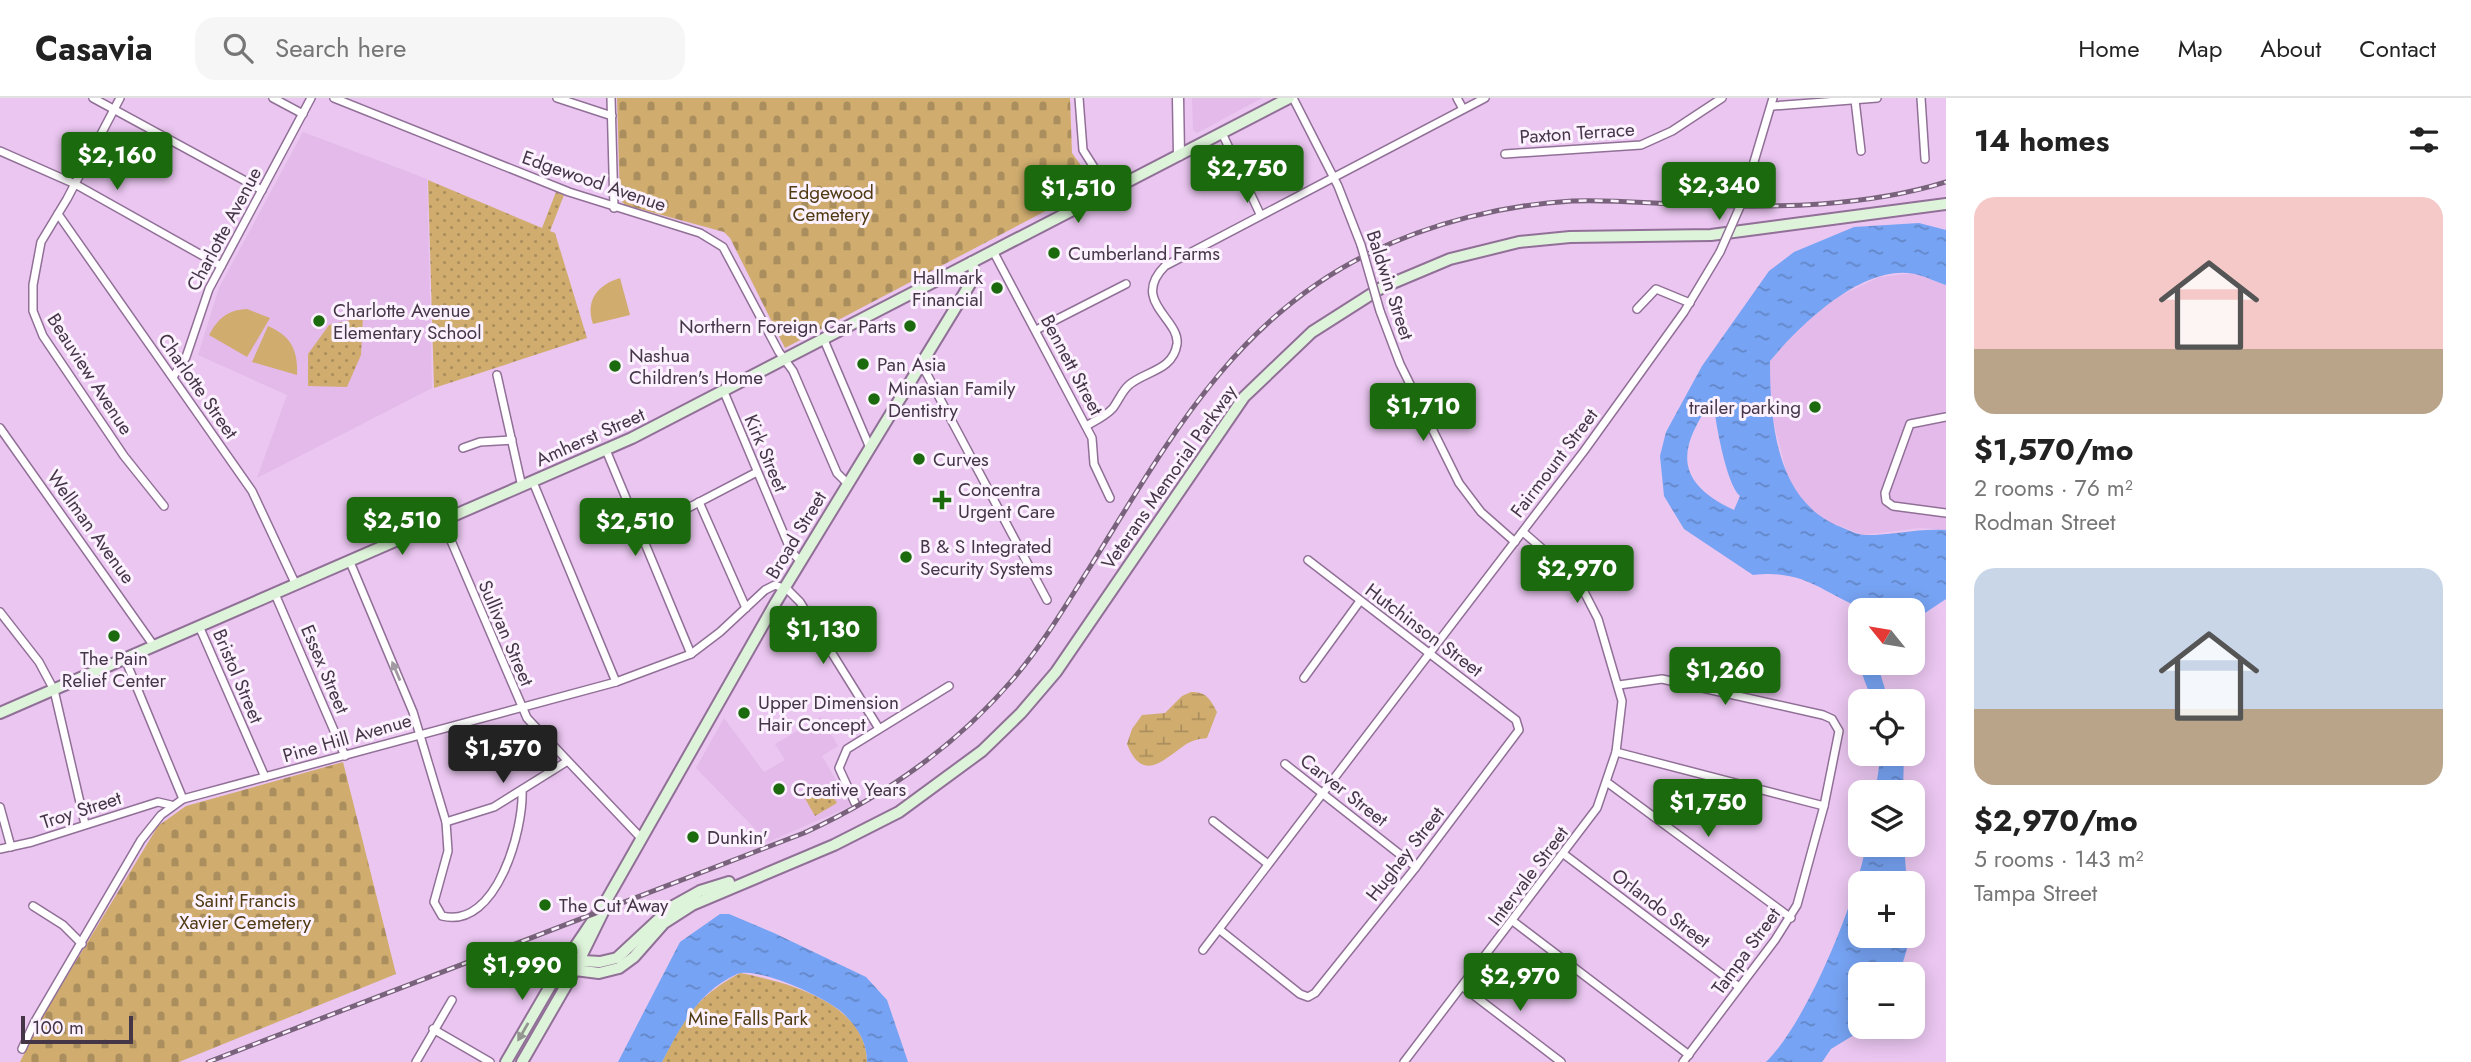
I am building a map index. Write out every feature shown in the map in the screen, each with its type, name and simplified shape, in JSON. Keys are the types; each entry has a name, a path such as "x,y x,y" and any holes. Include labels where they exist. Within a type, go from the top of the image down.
{"main road":[{"name":"Amherst Street","path":"0,713 606,450 724,392 1291,98"},
{"name":"Veterans Memorial Parkway","path":"565,961 603,972 619,968 682,911 756,876 820,852 886,819 948,778 1001,733 1065,660 1244,397 1293,348 1354,302 1440,262 1519,242 1570,237 1702,235 1946,204"},
{"name":"Broad Street","path":"506,1062 565,961 606,901 785,588 970,284 974,272 972,262"},
{"name":"Veterans Memorial Parkway","path":"577,966 612,960 627,951 664,912 687,897 710,887 756,876"},
{"name":"Broad Street","path":"522,1062 592,938 606,901"},
{"path":"592,938 595,951 612,960"}],"street":[{"path":"93,98 262,190"},
{"name":"Beauview Avenue","path":"120,98 75,184 44,234 38,251 33,285 34,320 124,456 164,506"},
{"path":"273,98 303,114"},
{"name":"Charlotte Avenue","path":"173,377 184,361 204,300 311,98"},
{"name":"Edgewood Avenue","path":"334,98 614,208 700,233 719,243 793,371 837,473 848,484"},
{"path":"557,98 612,116"},
{"path":"611,98 614,208"},
{"path":"1079,98 1083,150 1109,191"},
{"path":"1178,98 1179,155"},
{"name":"Baldwin Street","path":"1291,98 1333,177 1361,245 1380,311 1400,364 1458,483 1485,516 1515,542"},
{"path":"1457,98 1463,109"},
{"path":"1086,426 1108,413 1130,384 1160,370 1175,350 1176,335 1154,296 1154,282 1160,271 1174,260 1260,214 1485,98"},
{"name":"Paxton Terrace","path":"1506,154 1641,145 1672,131 1721,98"},
{"path":"1773,102 1877,98"},
{"path":"1922,98 1925,159"},
{"path":"1855,100 1861,151"},
{"name":"Fairmount Street","path":"1203,950 1515,542 1690,303 1720,252 1744,195 1773,102"},
{"path":"1222,133 1260,214"},
{"path":"0,150 75,184 221,266"},
{"name":"Charlotte Street","path":"58,214 260,504 296,585"},
{"name":"Bennett Street","path":"993,251 1086,426 1094,443 1094,464 1110,498"},
{"path":"1036,330 1126,284"},
{"path":"1637,309 1656,289 1690,303"},
{"path":"824,340 870,447"},
{"path":"921,363 1047,600"},
{"path":"497,375 512,440 528,484 616,682"},
{"name":"Kirk Street","path":"724,392 791,551 801,562"},
{"path":"1946,417 1910,424 1885,496 1893,506 1946,513"},
{"name":"Wellman Avenue","path":"0,428 154,646"},
{"path":"463,448 480,442 512,440"},
{"path":"606,450 691,654"},
{"path":"640,533 757,472"},
{"path":"699,502 746,608"},
{"name":"Sullivan Street","path":"443,522 520,706 532,725 641,838"},
{"name":"Intervale Street","path":"1404,1062 1565,855 1597,808 1608,783 1616,752 1621,720 1619,685 1598,619 1578,580 1522,532"},
{"name":"Hutchinson Street","path":"1308,560 1519,725"},
{"path":"350,562 421,734 446,822 448,851 435,907 442,916 456,917 479,906 507,866 518,836 522,790"},
{"name":"Pine Hill Avenue","path":"22,1049 43,1007 141,840 171,805 183,799 616,682 691,654 770,587 785,588"},
{"path":"785,588 800,602 878,727"},
{"name":"Essex Street","path":"275,594 345,756"},
{"path":"1304,678 1360,601"},
{"path":"0,612 39,662 54,690 85,824"},
{"name":"Bristol Street","path":"199,626 265,777"},
{"path":"125,659 183,799"},
{"name":"Tampa Street","path":"1619,685 1662,678 1823,715 1839,732 1825,806 1801,893 1791,918 1683,1062"},
{"path":"855,803 841,776 841,759 847,749 878,727 949,686"},
{"name":"Hughey Street","path":"1220,930 1300,994 1308,997 1321,988 1416,867 1518,734 1519,725"},
{"path":"1616,752 1825,806"},
{"path":"446,822 482,812 566,762"},
{"name":"Carver Street","path":"1285,764 1416,867"},
{"path":"1608,783 1791,918"},
{"name":"Troy Street","path":"0,849 158,802 171,805"},
{"path":"0,807 11,847"},
{"path":"1213,821 1268,864"},
{"name":"Orlando Street","path":"1565,855 1739,987"},
{"path":"33,906 63,925 82,944"},
{"path":"1514,922 1689,1055"},
{"path":"1463,987 1561,1062"},
{"path":"416,1062 452,1000"},
{"path":"433,1029 490,1062"}],"shaded area":[{"path":"1192,98 1262,98 1197,133 1193,130"},
{"name":"Charlotte Avenue Elementary School","path":"303,132 427,179 432,388 257,478 287,395 198,355 219,288"},
{"path":"1913,273 1946,285 1946,530 1920,528 1863,535 1822,519 1800,498 1787,474 1770,409 1770,361 1800,326 1833,299 1880,277"},
{"name":"Creative Years","path":"821,717 838,746 822,756 851,806 768,842 696,768 724,718 764,772 785,760 775,744"}],"green space":[{"name":"Edgewood Cemetery","path":"617,98 1070,98 1072,153 1095,185 785,348 730,238 724,232 625,205 620,199"},
{"path":"428,180 542,228 556,192 564,195 550,231 555,233 587,338 434,388"},
{"path":"620,278 630,315 593,324 591,308 595,295 605,285"},
{"path":"247,309 270,318 247,357 209,335 224,316"},
{"path":"363,317 361,355 347,387 308,386 308,354 329,325"},
{"path":"268,326 282,334 292,345 297,375 252,362"},
{"path":"1191,692 1207,697 1217,712 1207,738 1188,743 1154,765 1140,763 1127,744 1132,729 1142,715 1165,713 1182,696"},
{"name":"Saint Francis Xavier Cemetery","path":"343,762 396,974 179,1062 20,1062 42,1017 158,826 186,806"},
{"path":"817,787 821,795 829,790 837,803 815,816 803,795"},
{"name":"Mine Falls Park","path":"740,973 780,982 821,999 839,1010 853,1024 863,1042 867,1062 662,1062 693,1010 712,991"}],"water":[{"path":"1919,223 1946,230 1946,285 1915,274 1895,273 1854,287 1815,315 1770,361 1775,434 1790,480 1802,499 1819,515 1863,535 1946,530 1946,599 1925,613 1925,598 1848,598 1848,601 1812,583 1786,575 1753,575 1684,529 1664,496 1660,456 1666,432 1702,366 1769,271 1794,252 1854,227","holes":["1713,399 1730,479 1740,496 1734,510 1700,488 1691,476 1688,463 1688,449 1693,434"]},
{"path":"1863,676 1881,676 1885,689 1868,689"},
{"path":"1879,766 1904,766 1903,780 1877,780"},
{"path":"1864,857 1905,857 1906,871 1860,871"},
{"path":"1848,908 1848,948 1907,948 1903,962 1848,962 1848,1039 1831,1049 1822,1062 1766,1062 1798,1019"},
{"path":"720,914 729,914 774,933 866,977 887,1000 908,1062 867,1062 866,1049 858,1031 837,1008 776,979 747,973 737,974 724,981 701,1000 684,1023 662,1062 618,1062 680,942"}],"railway":[{"path":"208,1062 804,833 891,786 968,726 1025,665 1176,432 1206,390 1240,350 1278,314 1320,282 1368,254 1416,233 1467,217 1546,203 1617,201 1788,206 1884,197 1946,182"}],"place":[{"name":"Cumberland Farms","path":"1054,253"},
{"name":"Hallmark Financial","path":"997,288"},
{"name":"Charlotte Avenue Elementary School","path":"319,321"},
{"name":"Northern Foreign Car Parts","path":"910,326"},
{"name":"Pan Asia","path":"863,364"},
{"name":"Nashua Children's Home","path":"615,366"},
{"name":"Minasian Family Dentistry","path":"874,399"},
{"name":"trailer parking","path":"1815,407"},
{"name":"Curves","path":"919,459"},
{"name":"Concentra Urgent Care","path":"942,500"},
{"name":"B & S Integrated Security Systems","path":"906,557"},
{"name":"The Pain Relief Center","path":"114,636"},
{"name":"Upper Dimension Hair Concept","path":"744,713"},
{"name":"Creative Years","path":"779,789"},
{"name":"Dunkin'","path":"693,837"},
{"name":"The Cut Away","path":"545,905"}]}
